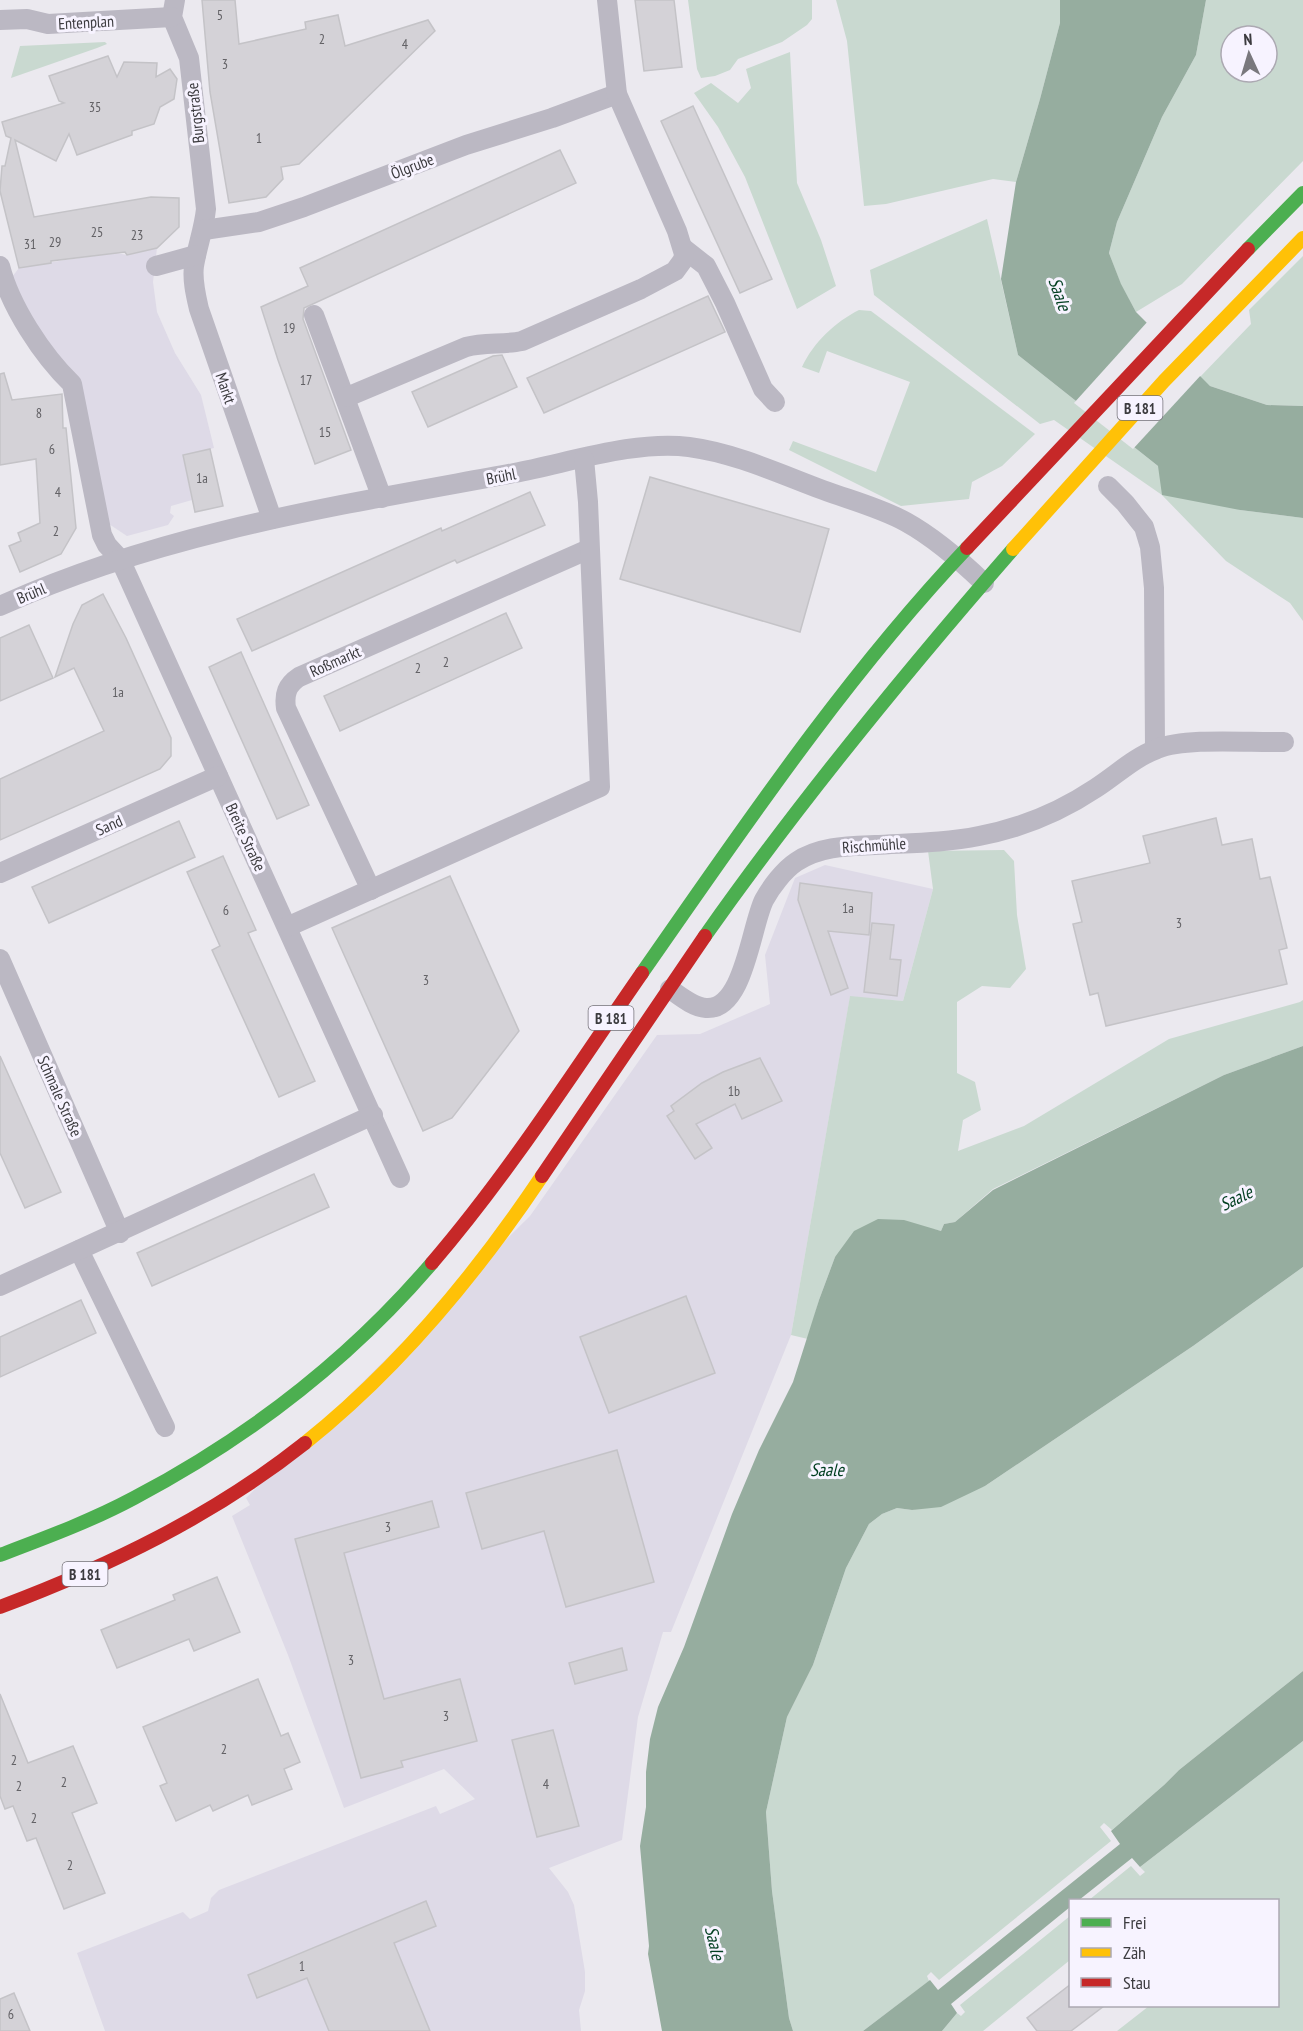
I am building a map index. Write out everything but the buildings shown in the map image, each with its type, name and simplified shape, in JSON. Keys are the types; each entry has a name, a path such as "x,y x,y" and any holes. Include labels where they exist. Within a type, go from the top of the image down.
{"main road":[{"name":"B 181","path":"0,1555 80,1525 142,1496 228,1443 306,1388 371,1329 413,1286 464,1227 717,866 890,635 957,557 1198,299 1303,193"},
{"name":"B 181","path":"0,1607 53,1588 99,1567 203,1514 253,1482 325,1427 380,1376 485,1258 775,840 846,749 984,582 1059,497 1222,320 1303,238"}],"street":[{"path":"346,398 466,347 522,341 641,289 675,271 683,260 683,248 670,212 617,94 607,0"},
{"name":"Entenplan","path":"0,20 27,20 48,24 174,9"},
{"name":"Burgstraße","path":"174,9 189,58 206,210 204,230"},
{"name":"Ölgrube","path":"204,230 259,222 466,145 552,118 617,94"},
{"name":"Markt","path":"204,230 193,269 199,309 272,519"},
{"path":"683,248 706,266 763,389 768,397 776,402"},
{"path":"156,266 196,255"},
{"path":"0,266 5,286 17,310 57,368 72,384 99,525 107,545 120,559"},
{"path":"314,315 382,498"},
{"name":"Brühl","path":"0,606 70,576 120,559 272,519 584,459 625,449 655,447 688,447 720,454 903,520 939,543 984,582"},
{"path":"287,927 600,787 588,502 584,459"},
{"path":"1108,486 1144,527 1150,547 1154,588 1155,749"},
{"name":"Roßmarkt","path":"370,890 286,708 287,689 299,677 589,549"},
{"name":"Breite Straße","path":"120,559 400,1178"},
{"name":"Rischmühle","path":"670,989 705,1008 714,1008 724,1003 737,987 754,926 765,899 784,872 795,862 809,855 842,847 978,837 1028,824 1093,790 1155,749 1167,746 1203,742 1284,742"},
{"name":"Sand","path":"0,873 218,776"},
{"name":"Schmale Straße","path":"0,959 120,1233"},
{"path":"0,1286 120,1233 373,1115"},
{"path":"79,1251 165,1426"}],"shaded area":[{"path":"688,0 812,0 812,19 782,42 738,59 730,70 701,78 697,69"},
{"path":"836,0 1060,0 1060,23 1016,182 993,179 886,204 864,206 847,41"},
{"path":"1206,0 1303,0 1303,161 1182,284 1136,312 1121,285 1109,253 1117,222 1162,117 1196,55"},
{"path":"105,42 107,44 11,78 20,46"},
{"path":"790,52 797,183 821,240 836,286 797,309 745,177 718,127 694,93 711,83 738,103 751,88 746,69"},
{"path":"987,219 1018,355 1158,466 1240,510 1303,518 1303,621 1290,603 1226,561 1162,495 1054,420 1040,424 874,295 870,270"},
{"path":"157,248 153,282 157,312 175,353 201,395 214,448 183,455 192,500 171,506 170,513 174,516 168,525 127,536 109,524 72,384 5,286 19,268 116,253 127,255"},
{"path":"1303,256 1303,406 1267,405 1210,386 1200,377 1251,324 1249,310"},
{"path":"859,310 871,311 1035,434 1002,466 972,482 969,499 901,506 789,450 793,441 876,472 910,382 827,351 819,373 802,367 812,350 826,334"},
{"path":"1004,850 1014,861 1017,915 1026,969 1010,988 982,986 957,1002 957,1073 975,1082 981,1110 963,1120 958,1151 1024,1126 1169,1039 1303,1000 1303,1046 1224,1075 993,1189 955,1222 944,1224 941,1231 933,1229 835,1257 808,1339 791,1335 850,996 903,1001 933,889 928,851"},
{"path":"825,865 933,889 903,1001 850,997 791,1335 671,1632 663,1632 638,1717 622,1840 549,1868 568,1892 574,1905 585,1972 585,1991 579,2010 581,2031 105,2031 77,1953 183,1912 190,1919 208,1911 211,1898 219,1890 436,1806 440,1814 475,1799 444,1769 344,1808 288,1655 232,1516 250,1505 246,1498 530,1216 657,1035 700,1034 770,1004 765,955 795,878"},
{"path":"1303,1267 1303,1671 1179,1770 1112,1830 1104,1823 1100,1827 1111,1841 939,1980 931,1972 927,1976 929,1981 863,2031 793,2031 789,2018 772,1891 766,1812 787,1717 813,1665 846,1568 869,1524 882,1514 897,1508 912,1510 985,1486 1193,1346"},
{"path":"1303,1741 1303,2031 1117,2031 1148,2007 1279,2007 1279,1899 1090,1899 1131,1866 1140,1876 1145,1872 1140,1867"},
{"path":"1069,1917 1069,1961 983,2031 942,2031 957,2013 961,2016 965,2012 960,2005"}],"water":[{"name":"Saale","path":"1060,0 1206,0 1196,55 1162,117 1117,222 1109,253 1121,284 1136,312 1210,386 1267,405 1303,406 1303,518 1240,510 1162,495 1158,466 1018,355 1001,279 1016,182 1060,23"},
{"name":"Saale","path":"1303,1046 1303,1267 1193,1346 985,1486 941,1507 912,1510 897,1508 882,1514 869,1524 846,1568 813,1665 787,1717 766,1812 772,1891 789,2018 793,2031 662,2031 648,1954 640,1846 646,1807 646,1772 650,1739 658,1707 684,1647 732,1514 759,1450 793,1382 835,1257 854,1231 878,1219 904,1220 941,1231 944,1224 955,1222 993,1190 1224,1075"},
{"path":"1303,1671 1303,1741 1140,1867 1132,1858 1080,1899 1069,1899 1069,1908 951,2004 957,2013 942,2031 863,2031 930,1980 938,1990 1120,1844 1111,1831 1179,1770"}],"pier":[{"path":"1149,320 1202,374 1133,449 1074,403"}],"traffic: fast":[{"path":"1248,249 1303,193"},
{"path":"642,973 757,808 837,701 922,597 967,548"},
{"path":"705,936 854,738 1013,549"},
{"path":"0,1555 68,1529 118,1506 176,1475 256,1423 331,1364 400,1299 432,1263"}],"traffic: slow":[{"path":"1013,549 1164,381 1303,238"},
{"path":"305,1443 372,1384 434,1319 490,1249 542,1176"}],"traffic: jam":[{"path":"967,548 1248,249"},
{"path":"542,1176 705,936"},
{"path":"432,1263 515,1157 642,973"},
{"path":"0,1607 81,1574 159,1537 234,1494 305,1443"}]}
